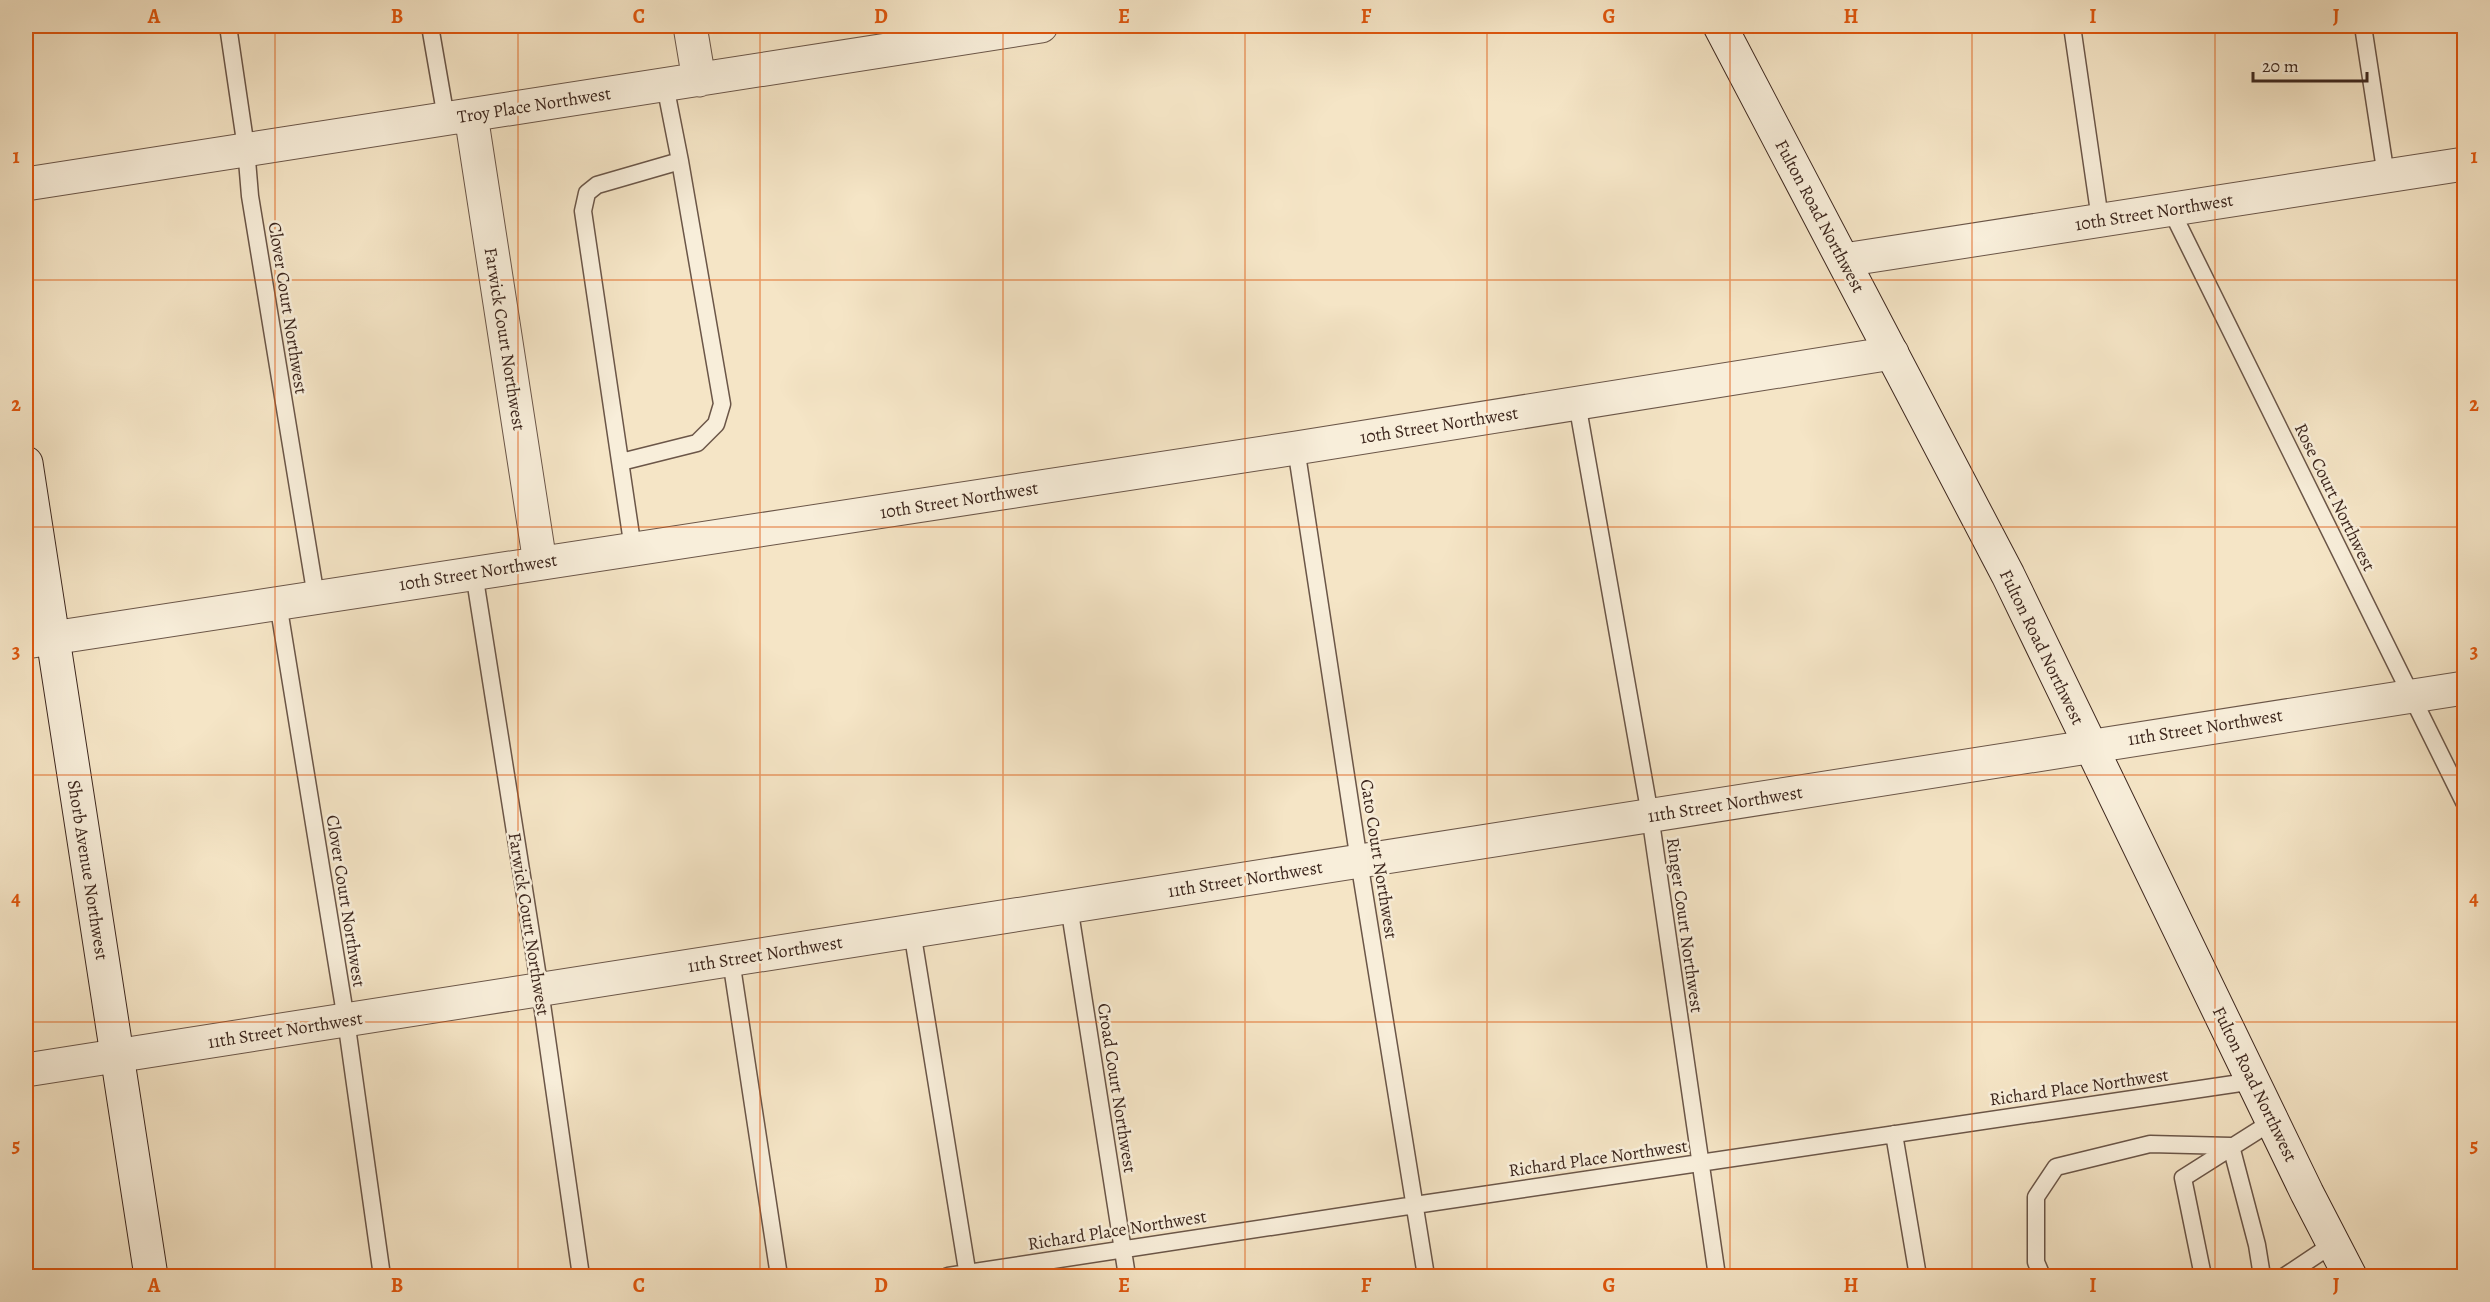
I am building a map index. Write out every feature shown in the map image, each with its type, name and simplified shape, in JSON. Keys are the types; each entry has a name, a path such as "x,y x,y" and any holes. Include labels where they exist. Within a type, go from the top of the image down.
{"street":[{"path":"690,26 699,80"},
{"name":"Troy Place Northwest","path":"26,184 246,148 699,80 954,32 1041,26"},
{"name":"Fulton Road Northwest","path":"1720,26 2008,575 2272,1121 2350,1276"},
{"name":"Farwick Court Northwest","path":"458,116 540,563"},
{"name":"10th Street Northwest","path":"1844,260 2464,164"},
{"name":"10th Street Northwest","path":"39,640 1296,448 1892,353"},
{"name":"Shorb Avenue Northwest","path":"26,464 39,640 116,1056 151,1276"},
{"name":"11th Street Northwest","path":"26,1070 2464,688"}],"lane":[{"name":"Clover Court Northwest","path":"228,26 246,148 250,196 316,597"},
{"name":"Farwick Court Northwest","path":"430,26 458,116"},
{"path":"2072,26 2100,219"},
{"path":"2363,26 2386,176"},
{"path":"621,462 698,443 716,424 722,404 665,85"},
{"path":"633,549 583,211 587,193 597,185 680,161"},
{"name":"Rose Court Northwest","path":"2171,210 2464,802"},
{"name":"Ringer Court Northwest","path":"1577,403 1650,815 1717,1276"},
{"name":"Cato Court Northwest","path":"1296,448 1359,861 1426,1276"},
{"name":"Farwick Court Northwest","path":"474,573 540,990 581,1276"},
{"name":"Clover Court Northwest","path":"278,603 346,1020 382,1276"},
{"name":"Croad Court Northwest","path":"1069,906 1127,1276"},
{"path":"912,931 968,1275"},
{"path":"731,960 779,1276"},
{"name":"Richard Place Northwest","path":"948,1276 968,1275 1415,1204 2254,1081"},
{"path":"2203,1276 2183,1178 2272,1121"},
{"path":"1894,1134 1918,1276"},
{"path":"2042,1276 2036,1262 2036,1197 2056,1167 2150,1144 2231,1146"},
{"path":"2231,1146 2257,1245 2262,1276"},
{"path":"2285,1276 2333,1244"}]}
